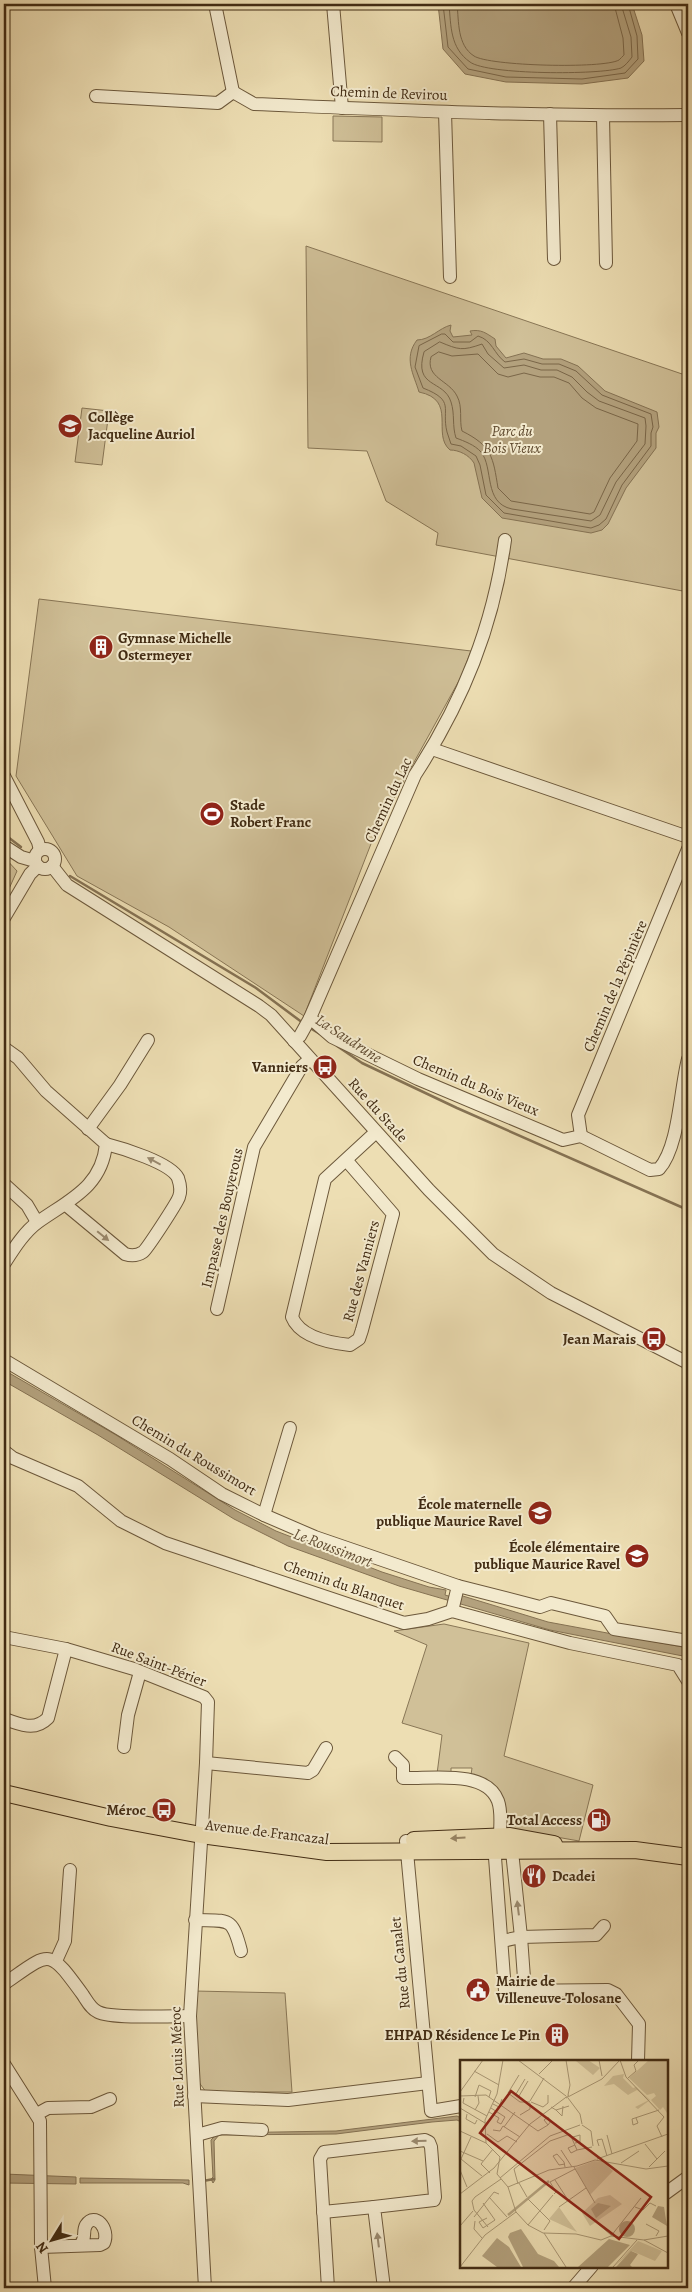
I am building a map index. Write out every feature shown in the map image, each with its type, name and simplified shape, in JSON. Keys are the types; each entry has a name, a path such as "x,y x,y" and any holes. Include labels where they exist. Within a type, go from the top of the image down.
{"main road":[{"name":"Avenue de Francazal","path":"4,1784 154,1816 201,1829"},
{"name":"Avenue de Francazal","path":"4,1793 111,1818 321,1841 406,1846 502,1842 593,1851 635,1850 688,1857"}],"street":[{"path":"96,96 218,103 233,92 215,4"},
{"path":"333,4 342,108"},
{"path":"676,4 688,34"},
{"name":"Chemin de Revirou","path":"233,92 254,104 445,112 603,116 688,115"},
{"path":"445,112 450,277"},
{"path":"550,114 554,259"},
{"path":"603,116 606,263"},
{"name":"Chemin du Lac","path":"297,1038 309,1021 415,775 432,749 468,679 491,615 505,540"},
{"path":"432,749 688,837"},
{"path":"4,776 34,834 38,859 45,869 52,866 55,858 52,852 47,849 38,859 4,918"},
{"path":"4,846 21,857 38,859"},
{"name":"Chemin de la Pépinière","path":"581,1136 578,1115 688,850"},
{"name":"Rue du Stade","path":"52,866 68,885 271,1015 297,1038 309,1060 429,1190 494,1254 551,1293 688,1363"},
{"name":"Chemin du Bois Vieux","path":"309,1021 332,1037 427,1082 563,1140 581,1136"},
{"path":"88,1129 120,1085 148,1040"},
{"path":"4,1048 18,1058 46,1091 106,1144 125,1148 146,1158 174,1172 178,1179 179,1198 144,1251 132,1256 125,1254 66,1205"},
{"name":"Impasse des Bouyerous","path":"217,1309 254,1147 302,1066 309,1060"},
{"path":"581,1136 650,1170 659,1169 667,1160 682,1098 688,1060"},
{"name":"Rue des Vanniers","path":"347,1161 393,1214 362,1330 359,1339 350,1345 337,1343 301,1330 295,1324 292,1317 325,1179 347,1161 376,1132"},
{"path":"4,1264 15,1247 37,1222 66,1205 98,1174 103,1162 106,1144"},
{"path":"4,1184 27,1205 37,1222"},
{"name":"Chemin du Roussimort","path":"4,1360 170,1459 222,1494 315,1537 458,1586 540,1607 551,1603 605,1616 614,1630 688,1641"},
{"path":"264,1515 290,1428"},
{"name":"Chemin du Blanquet","path":"4,1451 14,1458 78,1486 122,1521 165,1543 404,1623 428,1620 452,1611"},
{"path":"458,1586 452,1611 570,1643 678,1665 688,1681"},
{"name":"Rue Saint-Périer","path":"4,1637 66,1649 140,1672 204,1697 208,1702 201,1829"},
{"path":"4,1719 34,1727 41,1725 48,1718 66,1649"},
{"path":"124,1747 128,1715 140,1672"},
{"path":"206,1763 308,1773 313,1770 326,1748"},
{"path":"395,1757 403,1765 403,1778 469,1779 489,1786 499,1802 502,1842 502,1941 505,1991 608,1990 616,1994 639,2024 638,2060"},
{"name":"Rue Louis Méroc","path":"201,1829 190,2016 205,2288"},
{"path":"502,1842 522,1937 525,1992"},
{"name":"Rue du Canalet","path":"406,1846 431,2111 460,2106"},
{"path":"56,1961 65,1942 70,1870"},
{"path":"195,1920 227,1921 236,1928 241,1951"},
{"path":"502,1941 522,1937 596,1935 604,1926"},
{"path":"4,1984 36,1961 46,1958 56,1961 89,2004 100,2013 190,2016"},
{"path":"4,2064 40,2121 41,2247 45,2288"},
{"path":"194,2096 288,2100 428,2083"},
{"path":"36,2114 48,2108 91,2107 110,2099"},
{"path":"198,2135 222,2128 262,2130"},
{"path":"323,2212 434,2200 429,2142 425,2140 324,2152 320,2159 323,2212 328,2288"},
{"path":"667,2192 688,2177"},
{"path":"374,2207 384,2288"},
{"path":"41,2247 80,2245"},
{"path":"573,2288 591,2267"}],"green space":[{"path":"333,116 382,117 382,142 333,141"},
{"name":"Parc du Bois Vieux","path":"306,246 688,376 688,592 436,545 438,533 386,501 367,451 308,448"},
{"path":"82,408 109,411 102,465 75,462"},
{"name":"Stade Robert Franc","path":"39,599 471,651 461,677 376,831 304,1016 169,927 77,876 16,776"},
{"path":"4,857 17,871 4,900"},
{"path":"444,1624 529,1643 504,1756 593,1785 579,1841 511,1829 504,1818 503,1802 471,1775 472,1768 451,1768 451,1774 437,1774 442,1735 402,1723 427,1645 394,1631"},
{"path":"195,1991 285,1993 292,2092 206,2092 198,2081"}],"water":[{"path":"438,4 632,4 642,35 644,61 628,78 582,84 506,82 465,74 443,49"},
{"path":"451,325 450,331 453,337 472,335 470,331 480,331 489,335 495,339 496,346 506,358 524,353 543,359 561,359 578,366 605,391 657,412 659,427 656,433 656,448 626,488 608,524 602,530 591,533 502,518 482,498 474,463 463,454 450,450 445,443 441,410 438,402 431,396 419,392 412,373 411,353 417,340 426,338"},
{"path":"4,1370 116,1435 235,1510 276,1531 382,1572 429,1587 446,1590 445,1595 452,1597 453,1593 548,1622 688,1648 688,1657 550,1630 399,1586 288,1546 234,1519 98,1435 4,1381"},
{"path":"457,2116 460,2118 460,2122 457,2120 432,2122 336,2134 219,2135 214,2141 215,2180 213,2183 211,2179 213,2177 211,2140 218,2133 336,2131"},
{"path":"4,2174 76,2177 76,2184 4,2183"},
{"path":"80,2178 189,2180 189,2185 183,2183 80,2183"}],"waterway":[{"name":"La Saudrune","path":"4,834 21,847"},
{"name":"La Saudrune","path":"70,876 256,988 303,1023"},
{"name":"La Saudrune","path":"310,1028 320,1034"},
{"name":"La Saudrune","path":"337,1046 362,1063 457,1108 688,1210"},
{"path":"203,2181 214,2179"}],"place":[{"name":"Collège Jacqueline Auriol","path":"70,426"},
{"name":"Gymnase Michelle Ostermeyer","path":"101,647"},
{"name":"Stade Robert Franc","path":"212,814"},
{"name":"Vanniers","path":"325,1067"},
{"name":"Jean Marais","path":"654,1339"},
{"name":"École maternelle publique Maurice Ravel","path":"540,1513"},
{"name":"École élémentaire publique Maurice Ravel","path":"637,1556"},
{"name":"Méroc","path":"164,1810"},
{"name":"Total Access","path":"599,1820"},
{"name":"Dcadei","path":"534,1876"},
{"name":"Mairie de Villeneuve-Tolosane","path":"478,1990"},
{"name":"EHPAD Résidence Le Pin","path":"557,2035"}],"water label":[{"name":"Le Roussimort","path":"333,1547"}]}
